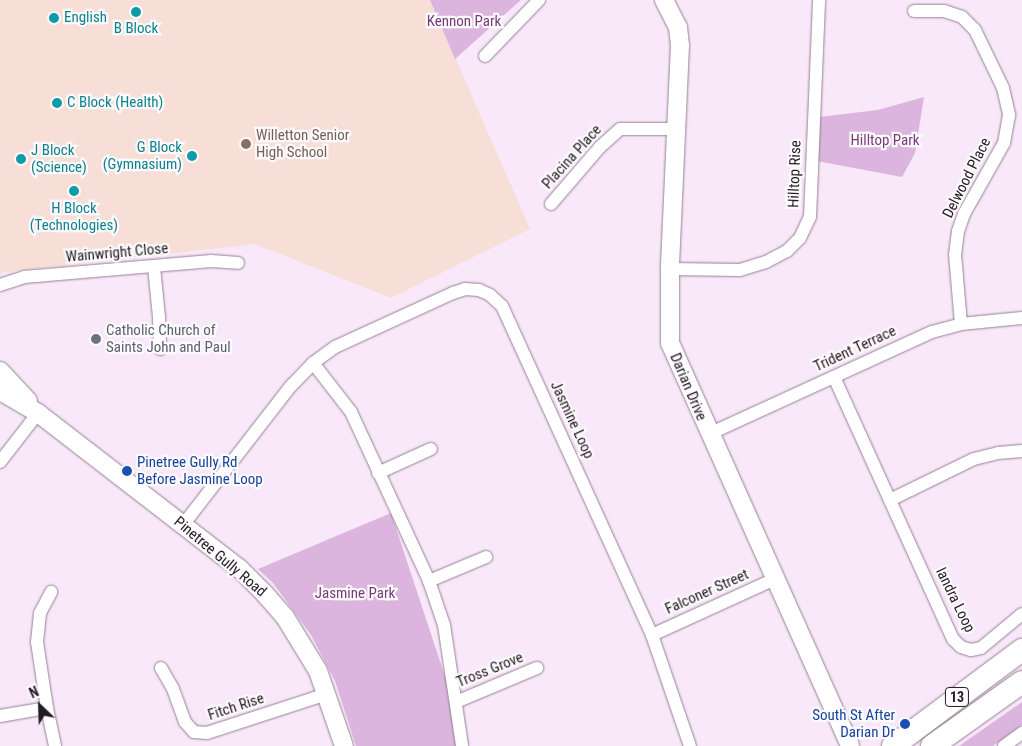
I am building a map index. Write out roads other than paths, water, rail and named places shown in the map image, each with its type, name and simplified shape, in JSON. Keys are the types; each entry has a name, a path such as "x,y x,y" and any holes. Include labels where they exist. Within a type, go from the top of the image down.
{"highway":[{"name":"13","path":"892,746 1022,650"},
{"name":"13","path":"932,746 1022,682"}],"street":[{"path":"485,56 539,0"},
{"name":"Darian Drive","path":"664,0 678,27 680,45 670,269 670,344 850,746"},
{"name":"Hilltop Rise","path":"670,269 740,270 766,262 787,251 800,238 810,217 819,0"},
{"name":"Delwood Place","path":"914,11 944,11 962,18 975,30 1003,88 1009,115 1004,143 964,214 958,231 955,254 961,324"},
{"name":"Placina Place","path":"552,204 594,154 620,130 676,130"},
{"name":"Wainwright Close","path":"0,285 24,277 211,261 238,263"},
{"path":"154,267 160,317 160,349"},
{"name":"Jasmine Loop","path":"183,525 292,386 313,363 335,347 453,293 472,289 490,295 502,306 652,635 690,746"},
{"name":"Trident Terrace","path":"709,434 932,332 961,324 1022,318"},
{"path":"313,363 350,412 429,581 444,625 462,746"},
{"name":"Pinetree Gully Road","path":"0,371 38,413"},
{"name":"Iandra Loop","path":"834,377 953,639 961,648 971,650 981,648 1022,614"},
{"name":"Pinetree Gully Road","path":"0,391 38,413 240,569 275,604 307,650 327,694 344,746"},
{"path":"0,462 38,413"},
{"path":"378,473 431,450"},
{"path":"890,500 974,459 998,453 1022,452"},
{"path":"429,581 486,557"},
{"name":"Falconer Street","path":"652,635 775,579"},
{"path":"51,592 40,613 37,642 55,746"},
{"name":"Fitch Rise","path":"161,668 173,689 185,722 194,732 207,733 327,694"},
{"name":"Tross Grove","path":"456,702 537,668"},
{"path":"0,716 47,708"},
{"path":"1004,746 1022,733"}],"place":[{"name":"B Block","path":"136,12"},
{"name":"English","path":"54,18"},
{"name":"C Block (Health)","path":"57,103"},
{"name":"Willetton Senior High School","path":"246,144"},
{"name":"G Block (Gymnasium)","path":"192,156"},
{"name":"J Block (Science)","path":"21,159"},
{"name":"H Block (Technologies)","path":"74,191"},
{"name":"Catholic Church of Saints John and Paul","path":"96,339"},
{"name":"Pinetree Gully Rd Before Jasmine Loop","path":"127,471"},
{"name":"South St After Darian Dr","path":"905,724"}],"park label":[{"name":"Kennon Park","path":"464,22"},
{"name":"Hilltop Park","path":"885,141"},
{"name":"Jasmine Park","path":"355,594"}]}
